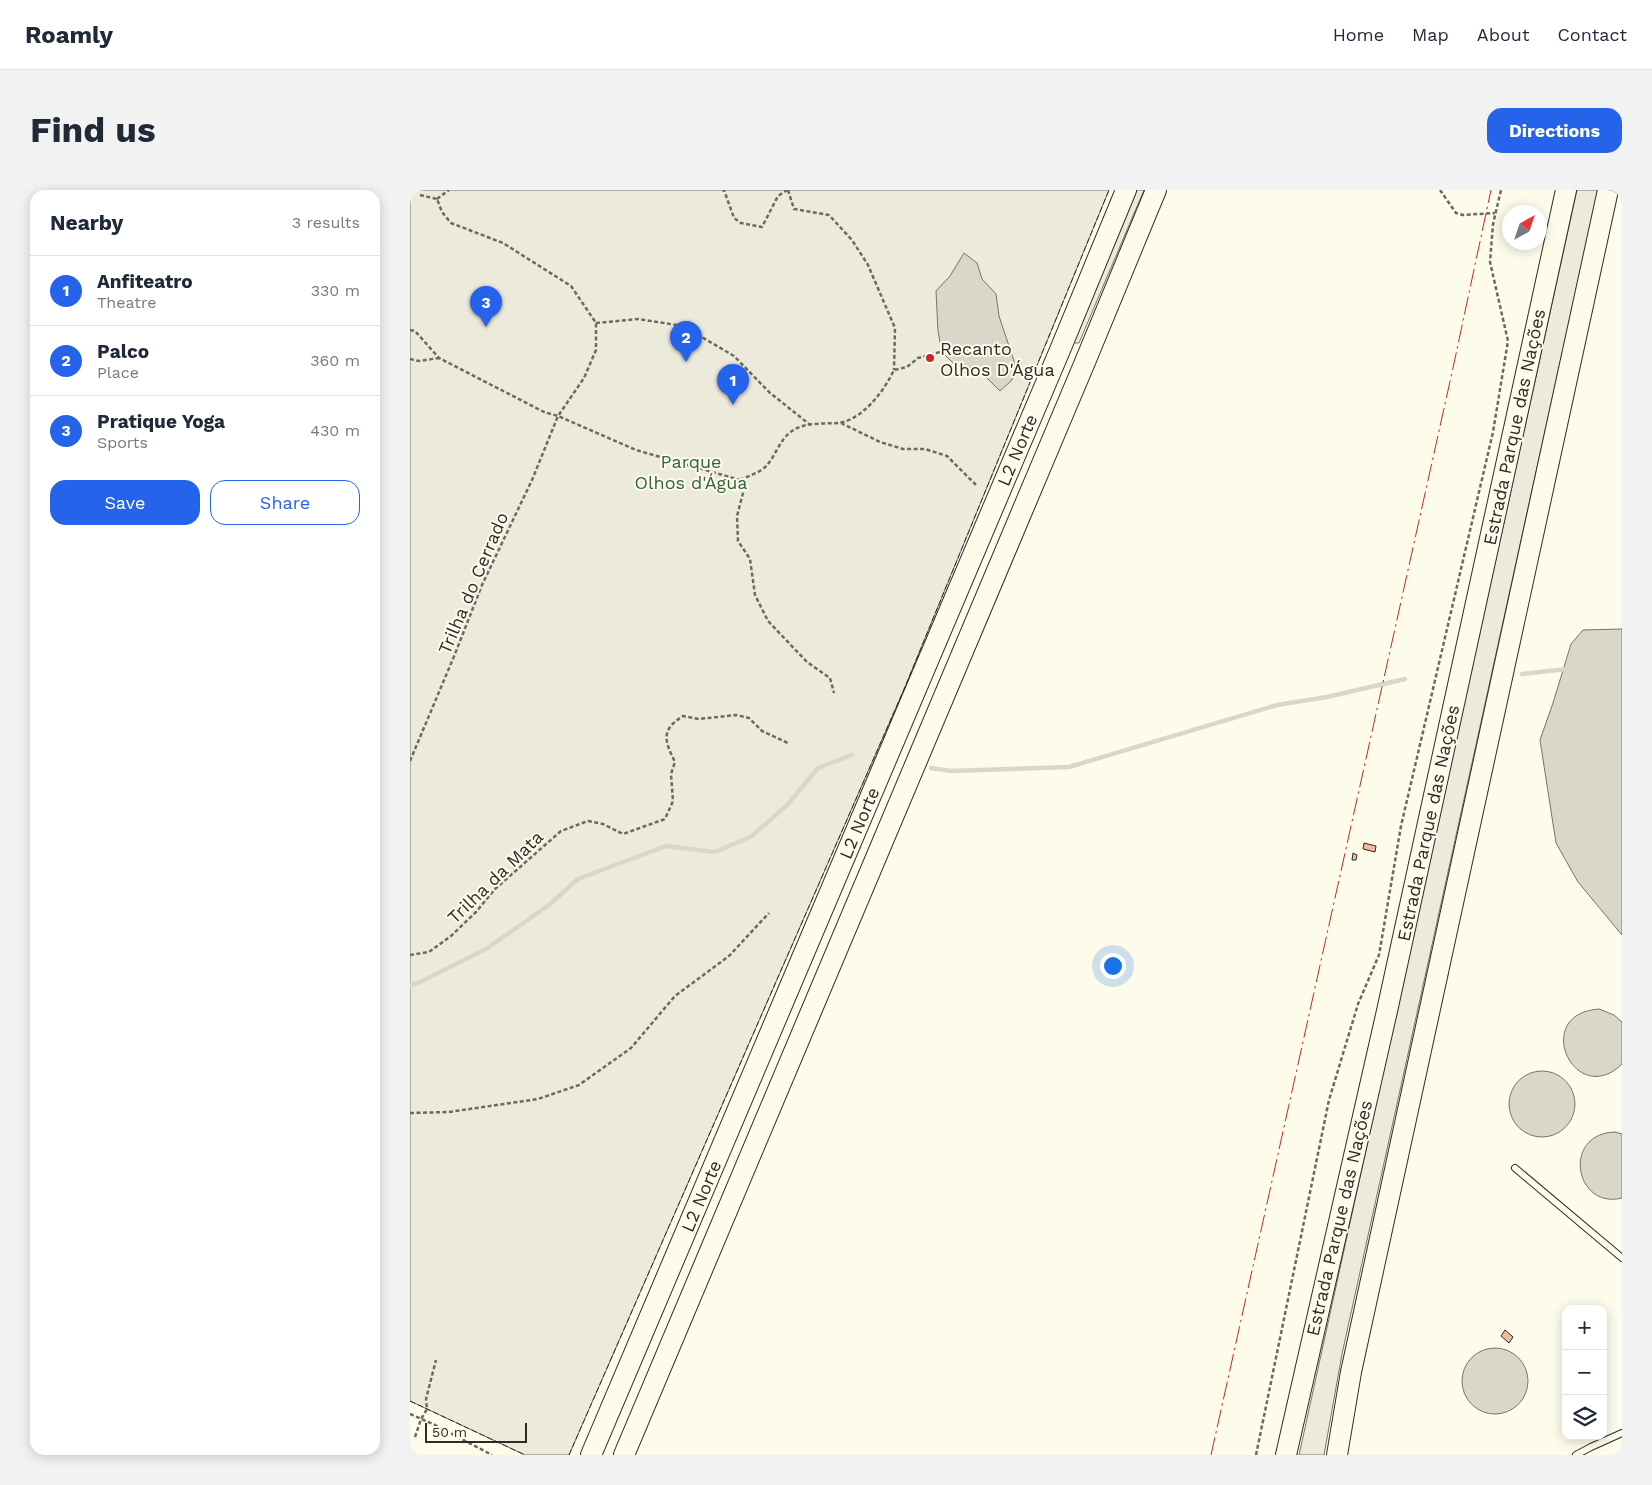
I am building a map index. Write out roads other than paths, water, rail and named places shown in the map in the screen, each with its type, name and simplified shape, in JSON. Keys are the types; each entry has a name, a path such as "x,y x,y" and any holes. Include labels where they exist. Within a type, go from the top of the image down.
{"main road":[{"name":"L2 Norte","path":"591,1455 1060,350 1126,190"},
{"name":"L2 Norte","path":"624,1455 1156,190"},
{"name":"Estrada Parque das Nações","path":"1286,1455 1387,1012 1566,190"},
{"path":"1337,1455 1351,1372 1608,190"},
{"path":"1060,350 1085,362"}],"lane":[{"path":"1515,1168 1622,1258"},
{"path":"1576,1455 1622,1433"}],"waterway":[{"path":"1522,674 1567,669"},
{"path":"931,768 951,771 1069,767 1277,705 1327,697 1405,679"},
{"path":"410,985 418,983 486,949 549,905 578,879 666,846 715,852 752,836 787,805 818,768 852,755"}],"place":[{"name":"Pratique Yoga","path":"486,327"},
{"name":"Recanto Olhos D'Água","path":"930,358"},
{"name":"Palco","path":"686,362"},
{"name":"Anfiteatro","path":"733,405"}],"park label":[{"name":"Parque Olhos d'Água","path":"691,471"}]}
